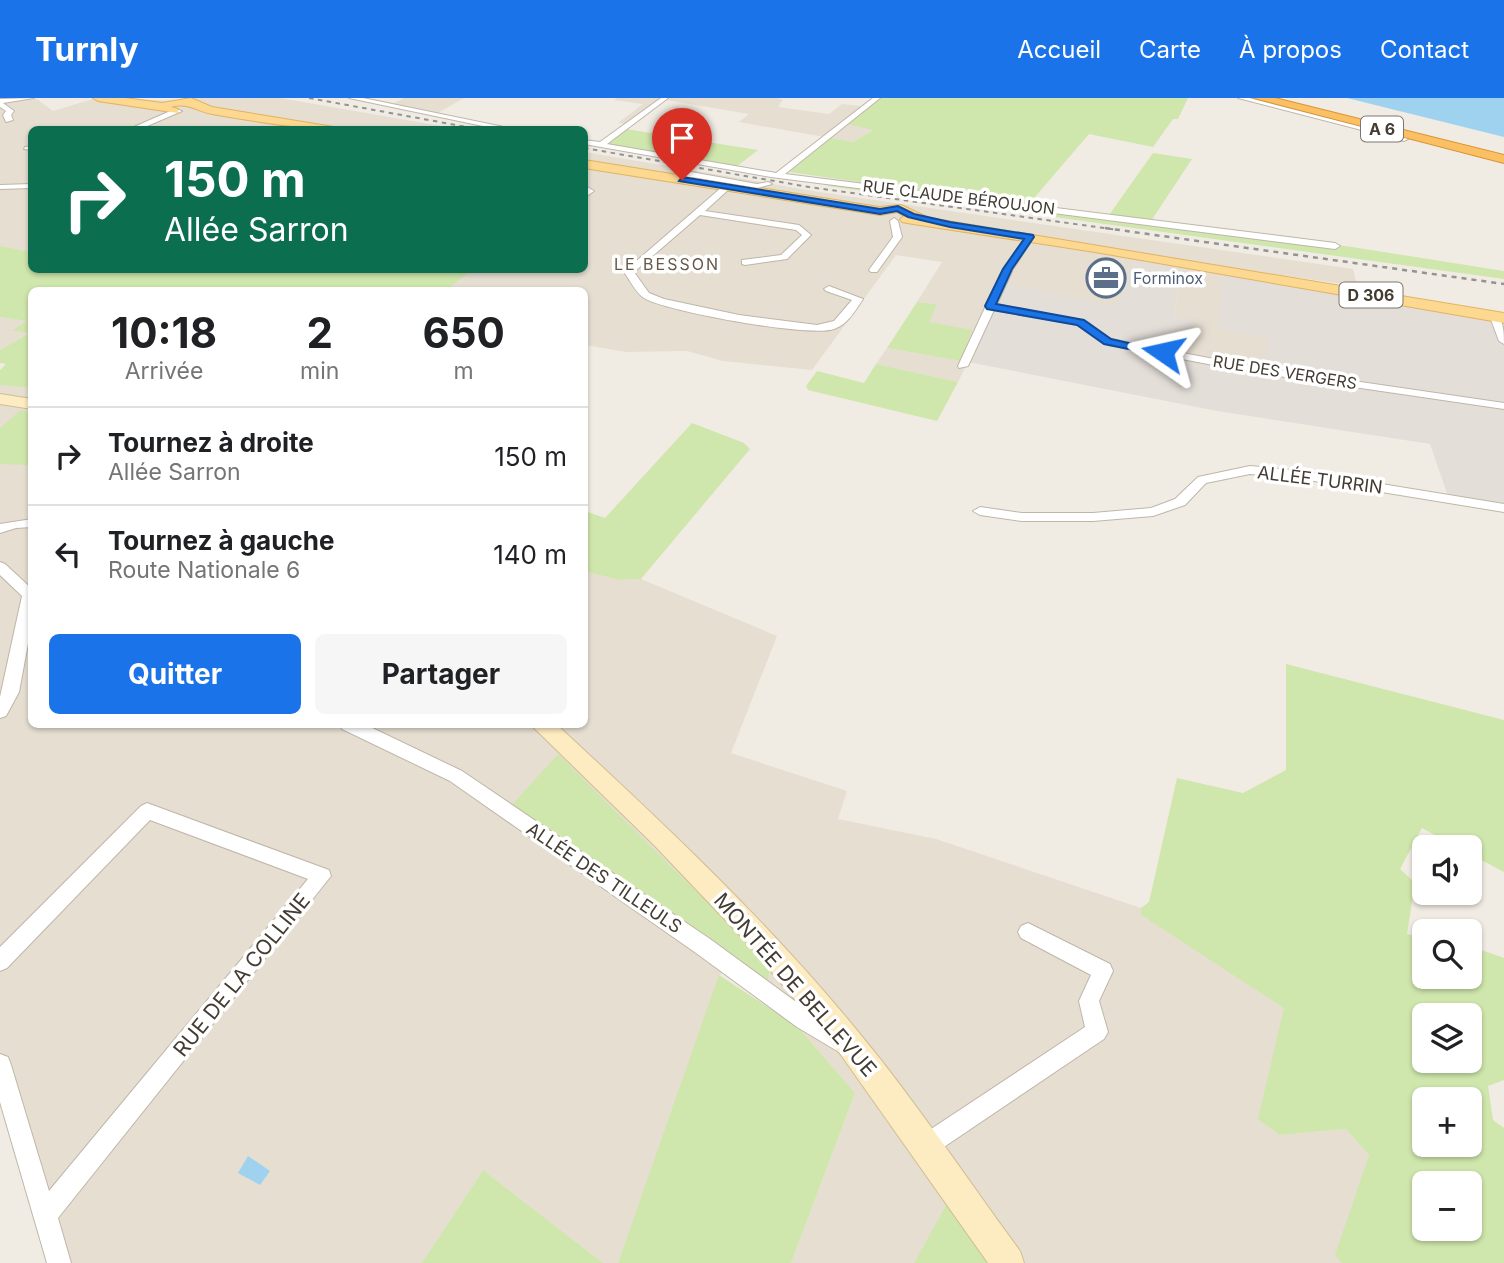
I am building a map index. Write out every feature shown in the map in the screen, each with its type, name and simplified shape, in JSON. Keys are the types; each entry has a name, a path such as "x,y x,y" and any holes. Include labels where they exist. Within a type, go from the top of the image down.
{"highway":[{"name":"A 6","path":"1261,98 1504,157"},
{"name":"A 6","path":"1277,98 1504,157"}],"main road":[{"path":"98,98 182,105 319,126"},
{"path":"121,98 182,105 304,126"},
{"path":"588,166 904,219"},
{"path":"588,166 879,213"},
{"name":"D 306","path":"904,219 1030,237 1501,317"},
{"path":"0,399 28,403"},
{"name":"MONTÉE DE BELLEVUE","path":"546,729 663,838 759,937 851,1045 1008,1263"}],"street":[{"path":"0,103 31,98"},
{"path":"352,98 496,126"},
{"path":"601,145 665,98"},
{"path":"779,175 877,98"},
{"path":"1241,98 1404,139"},
{"path":"0,103 10,111 7,115 9,120"},
{"path":"138,126 182,105"},
{"path":"138,126 182,105"},
{"name":"RUE CLAUDE BÉROUJON","path":"588,143 779,175 1335,246"},
{"path":"682,180 691,174 757,186 768,184"},
{"path":"0,187 28,186"},
{"path":"724,188 629,272 649,297 739,318 757,318 820,330 842,321 858,299 829,289"},
{"path":"698,212 799,228 807,235 784,257 745,262"},
{"path":"874,270 898,237 904,219"},
{"path":"963,366 1008,269 1030,237"},
{"name":"RUE DES VERGERS","path":"990,306 1081,323 1108,342 1245,368 1504,406"},
{"path":"1501,317 1504,341"},
{"name":"ALLÉE TURRIN","path":"980,511 1034,517 1093,517 1153,512 1180,502 1202,480 1250,470 1316,477 1504,508"},
{"path":"0,529 28,523"},
{"path":"0,568 28,593"},
{"path":"0,712 11,692 28,605"},
{"name":"ALLÉE DES TILLEULS","path":"357,728 456,776 703,946 804,1020 832,1038 851,1045"},
{"name":"RUE DE LA COLLINE","path":"0,961 147,811 322,876 44,1216"},
{"path":"924,1147 1097,1032 1088,1001 1103,971 1028,932"},
{"path":"0,1065 59,1263"}],"shaded area":[{"path":"96,98 181,101 189,98 280,98 441,126 28,126 28,251 0,246 0,103 37,99 53,111"},
{"path":"404,98 464,98 438,113 392,104"},
{"path":"778,98 783,100 778,107 829,114 842,104 869,107 849,124 874,129 853,142 739,122 749,114 666,100 632,125 618,123 643,104 614,100"},
{"path":"588,153 819,192 1353,269 1357,286 1259,272 1268,338 1266,367 1170,350 1173,328 1194,320 1174,317 1182,268 1117,307 1007,285 958,382 876,364 887,348 961,361 928,322 937,304 917,302 942,262 896,255 812,370 723,361 687,351 626,352 588,346 588,287 450,287 468,273 588,273"},
{"path":"1132,260 1182,268 1174,316 1195,320 1192,331 1173,328 1170,350 1265,367 1268,338 1217,329 1223,274 1504,321 1504,505 1448,496 1430,444 1217,411 968,362 1007,284 1117,306"},
{"path":"0,317 28,321 13,329 28,333 0,350"},
{"path":"0,385 28,388 28,728 588,728 588,572 619,580 641,579 777,636 731,753 847,791 838,819 936,839 1141,908 1141,915 1285,1008 1280,1135 1346,1129 1369,1155 1336,1255 1342,1263 993,1263 948,1203 914,1263 791,1263 855,1093 798,1027 768,981 770,965 728,954 618,1263 603,1263 483,1170 422,1263 59,1263 0,1065"}],"green space":[{"path":"881,98 1188,98 1178,119 1173,119 1153,147 1089,134 1029,204 960,192 943,194 789,172 831,138 853,142 873,130 848,124"},
{"path":"626,129 758,150 736,167 606,144"},
{"path":"1153,153 1192,159 1151,221 1109,215"},
{"path":"829,183 1352,247 1504,271 1504,279 828,186"},
{"path":"0,246 28,251 28,273 468,273 450,287 28,287 28,333 12,330 27,321 0,317"},
{"path":"917,302 937,304 929,322 972,330 961,361 887,348"},
{"path":"28,334 28,388 0,385 0,370 6,364 0,363 0,350"},
{"path":"876,364 958,382 937,421 808,390 806,386 817,371 864,383"},
{"path":"21,410 28,412 28,464 0,464 0,428"},
{"path":"692,423 744,443 750,449 641,579 619,580 588,572 588,512 605,518"},
{"path":"1286,664 1504,720 1504,872 1482,860 1482,835 1435,835 1422,828 1418,835 1412,835 1412,847 1400,869 1412,880 1407,934 1412,935 1412,989 1482,989 1482,950 1504,958 1504,1080 1488,1086 1493,1120 1504,1128 1504,1263 1342,1263 1335,1255 1369,1155 1346,1129 1280,1135 1258,1119 1284,1008 1141,915 1141,908 1149,902 1177,778 1243,793 1286,770"},
{"path":"558,754 770,965 768,981 511,806"},
{"path":"719,975 798,1027 855,1093 791,1263 618,1263"},
{"path":"483,1170 603,1263 422,1263"},
{"path":"948,1202 993,1263 914,1263"}],"water":[{"path":"1347,98 1504,98 1504,137"},
{"path":"248,1156 270,1171 260,1185 238,1173"}],"railway":[{"path":"309,98 461,126"},
{"path":"588,149 809,187 1118,230"},
{"path":"1105,228 1504,284"}],"place":[{"name":"Forminox","path":"1106,278"}],"district":[{"name":"LE BESSON","path":"667,264"}],"route":[{"path":"682,180 880,211 898,208 907,211 911,216 1030,237 1008,269 990,306 1081,323 1108,342 1163,352"}]}
